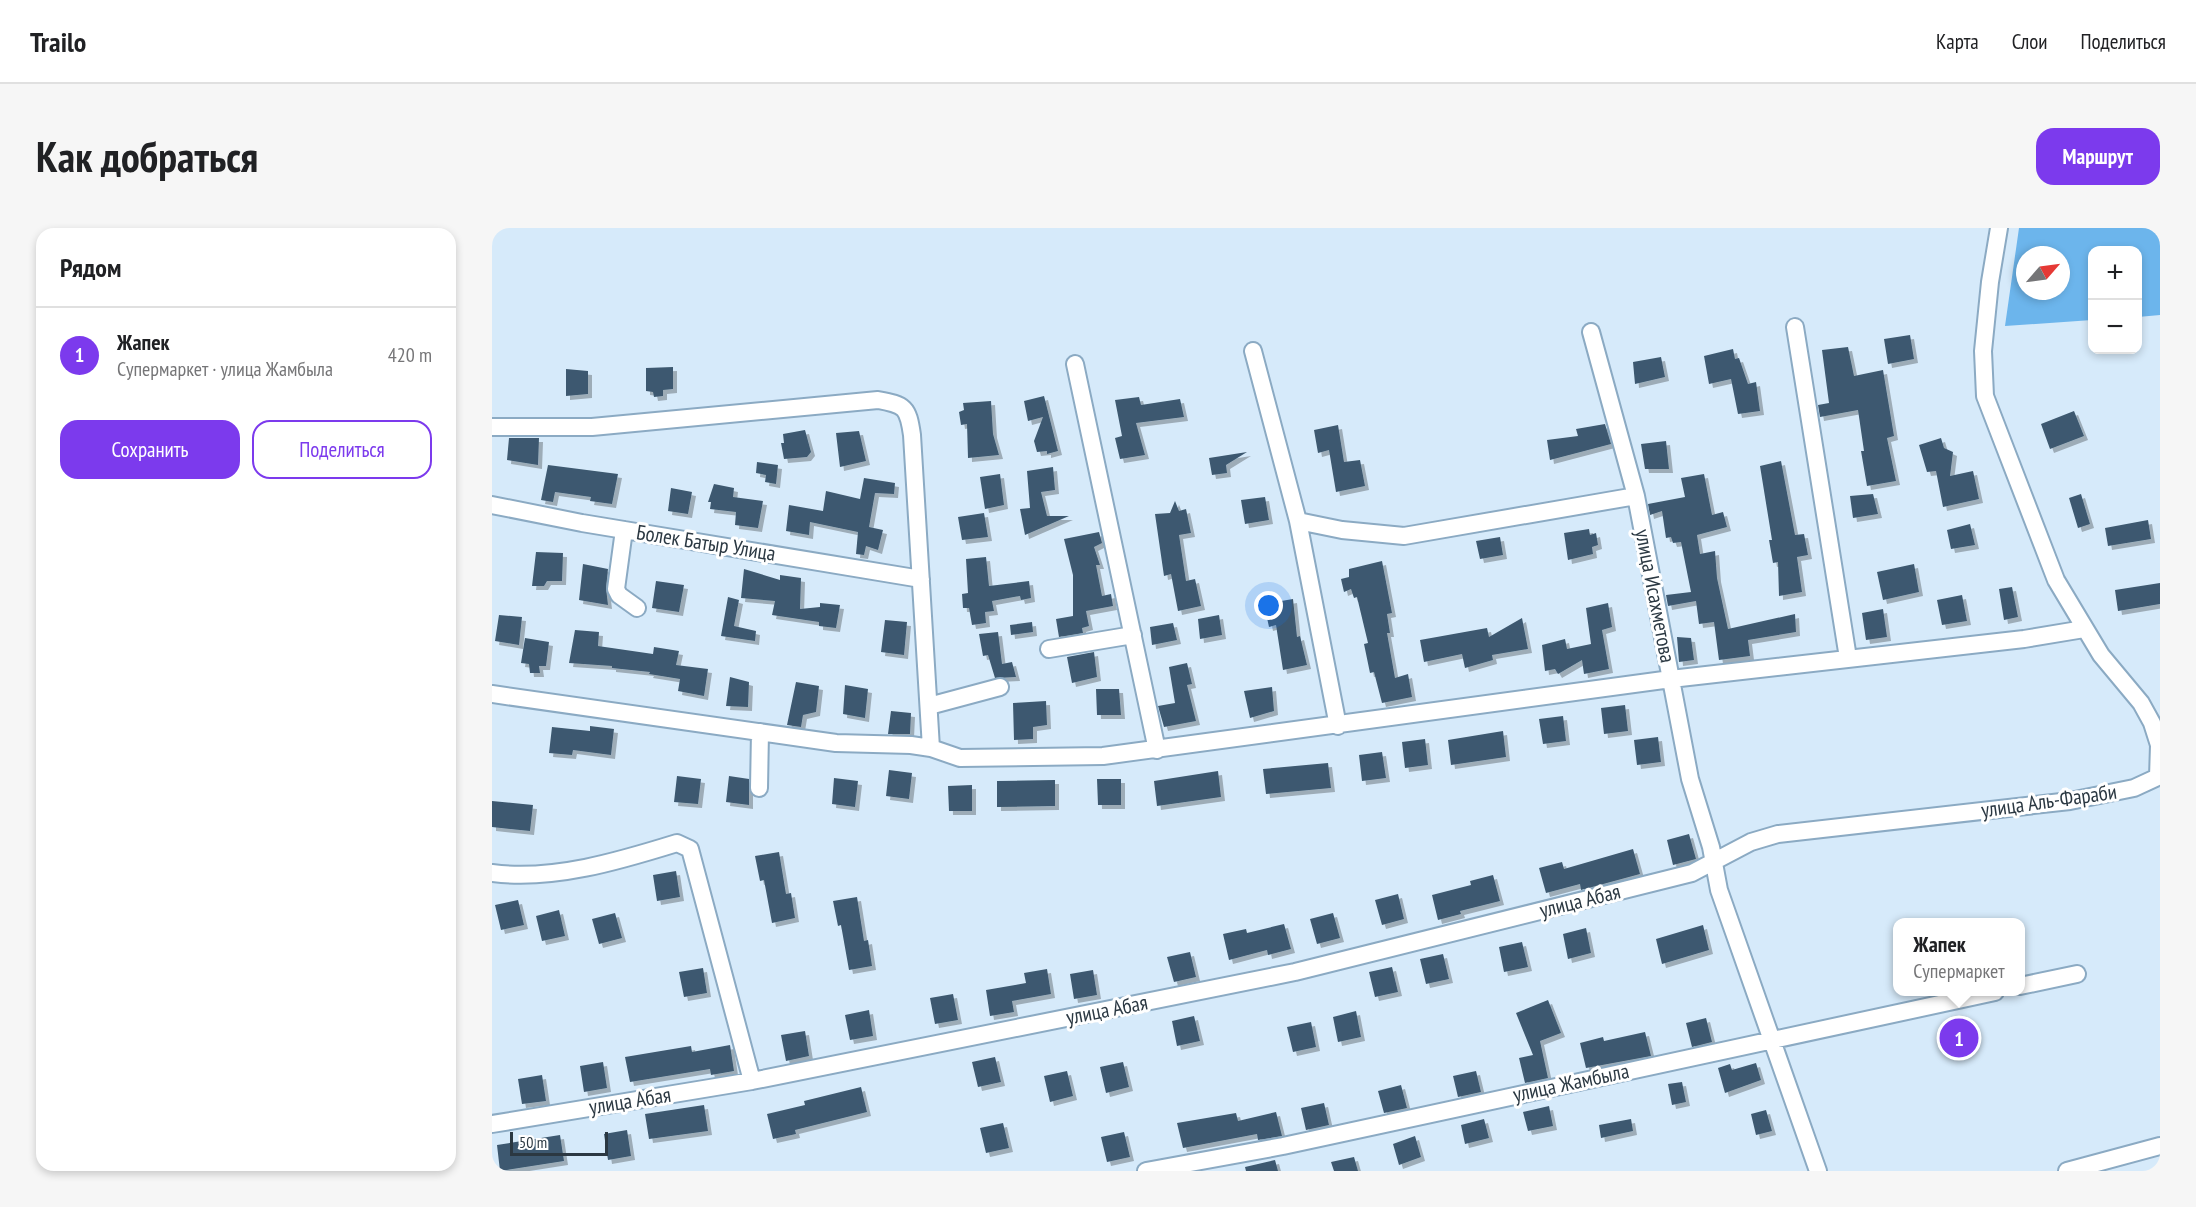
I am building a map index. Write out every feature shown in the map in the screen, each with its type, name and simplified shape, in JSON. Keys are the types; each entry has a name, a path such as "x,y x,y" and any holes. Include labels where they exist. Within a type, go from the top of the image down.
{"street":[{"name":"улица Аль-Фараби","path":"1714,862 1750,842 1778,834 2070,801 2134,788 2159,778 2159,745 2152,723 2141,703 2101,655 2056,580 1985,396 1983,351 1990,282 1999,228"},
{"path":"1795,327 1848,658"},
{"name":"улица Исахметова","path":"1591,332 1636,496 1690,779 1714,862"},
{"path":"1253,351 1298,521 1338,726"},
{"path":"1075,364 1157,750"},
{"path":"492,427 592,427 878,400 900,404 909,415 912,435 931,748"},
{"path":"1298,521 1342,530 1404,536 1636,496"},
{"name":"Болек Батыр Улица","path":"492,505 624,530 921,579"},
{"path":"624,530 616,589 619,595 637,608"},
{"path":"492,694 836,743 931,748 960,758 1103,756 1338,726 1671,679 2024,639 2084,629"},
{"path":"1049,649 1133,634"},
{"path":"929,706 1000,687"},
{"path":"759,788 760,732"},
{"path":"492,873 542,874 633,857 677,843 690,849 752,1082"},
{"path":"1714,862 1719,890 1818,1171"},
{"name":"улица Абая","path":"492,1124 752,1082 1295,972 1692,873 1714,862"},
{"path":"2025,985 2077,974"},
{"name":"улица Жамбыла","path":"1146,1171 1283,1146 1976,996"},
{"path":"2067,1171 2160,1146"}],"shaded area":[{"path":"2019,228 2160,228 2160,315 2142,317 2142,246 2088,246 2088,320 2005,326 2016,249 2016,300 2070,300 2070,246 2016,246"}],"building":[{"path":"1910,335 1914,359 1888,364 1884,339"},
{"path":"1848,347 1854,376 1883,370 1894,436 1887,438 1896,481 1867,486 1861,451 1864,451 1858,410 1820,417 1818,405 1829,403 1822,350"},
{"path":"1733,349 1735,359 1739,358 1748,384 1756,382 1760,411 1738,414 1731,379 1709,384 1704,356"},
{"path":"1661,357 1665,377 1635,384 1633,362"},
{"path":"673,367 673,389 663,390 663,396 654,397 653,392 646,391 646,368"},
{"path":"566,369 588,371 588,394 566,396"},
{"path":"1044,396 1058,451 1047,454 1047,451 1037,452 1034,441 1043,417 1028,421 1024,401"},
{"path":"1139,397 1141,405 1180,399 1184,417 1136,423 1145,455 1120,459 1115,438 1122,436 1115,400"},
{"path":"991,401 993,434 999,455 968,458 967,424 961,425 959,412 964,410 963,403"},
{"path":"2074,411 2084,436 2050,449 2041,424"},
{"path":"1605,424 1611,444 1550,460 1547,440 1578,436 1576,429"},
{"path":"1338,425 1344,462 1360,460 1365,486 1336,492 1329,450 1318,453 1314,430"},
{"path":"805,430 811,452 807,457 784,459 781,443 784,443 783,434"},
{"path":"859,431 866,461 840,467 836,433"},
{"path":"509,438 539,438 538,465 507,460"},
{"path":"1941,438 1944,448 1953,452 1950,476 1973,471 1979,499 1943,507 1936,471 1927,472 1919,445"},
{"path":"1666,441 1669,469 1645,469 1641,444"},
{"path":"1247,452 1226,465 1227,473 1212,475 1209,458"},
{"path":"1781,461 1795,535 1804,534 1808,555 1797,557 1802,592 1779,596 1778,562 1773,563 1769,540 1772,540 1760,466"},
{"path":"757,462 778,465 776,484 765,482 766,475 756,473"},
{"path":"548,465 618,474 612,504 590,501 591,497 555,492 553,502 541,500"},
{"path":"1053,467 1055,490 1041,492 1047,516 1069,516 1025,535 1020,509 1030,508 1027,471"},
{"path":"1000,474 1004,505 985,509 980,477"},
{"path":"1704,474 1712,515 1723,512 1727,527 1697,535 1700,554 1715,551 1717,578 1728,629 1795,614 1796,632 1748,640 1750,656 1719,660 1714,622 1699,624 1696,601 1668,606 1666,595 1691,592 1681,542 1673,543 1671,537 1666,538 1662,511 1650,515 1648,504 1685,497 1681,478"},
{"path":"864,478 895,483 894,494 875,493 869,527 883,530 878,550 866,546 864,555 856,554 858,532 810,522 809,535 786,531 789,505 823,511 826,491 860,499"},
{"path":"714,484 734,488 733,497 763,501 758,528 735,525 736,512 710,509 711,502 708,502"},
{"path":"671,488 692,492 688,514 668,511"},
{"path":"1873,494 1878,514 1853,518 1850,496"},
{"path":"2081,494 2090,524 2078,528 2069,498"},
{"path":"1265,497 1269,520 1245,524 1241,500"},
{"path":"1175,501 1179,511 1186,509 1191,533 1179,535 1186,581 1195,579 1201,606 1178,611 1171,574 1164,576 1155,514 1170,513"},
{"path":"984,513 988,537 962,540 958,517"},
{"path":"2148,520 2151,539 2108,546 2105,528"},
{"path":"1970,524 1975,545 1951,549 1947,530"},
{"path":"1589,529 1590,535 1596,533 1598,545 1592,547 1593,554 1568,560 1564,533"},
{"path":"1099,532 1102,543 1094,547 1100,565 1096,565 1102,596 1111,594 1113,606 1086,611 1089,626 1082,628 1083,633 1059,637 1056,619 1073,616 1073,575 1064,539"},
{"path":"1500,537 1503,555 1480,559 1476,541"},
{"path":"536,552 563,553 562,581 547,581 544,586 532,586"},
{"path":"986,557 989,586 1029,581 1031,598 1021,600 1020,596 992,601 994,611 985,612 986,623 972,625 969,608 963,608 962,594 968,593 966,559"},
{"path":"1382,561 1392,613 1387,614 1390,633 1387,633 1395,678 1408,674 1412,697 1382,703 1374,672 1370,673 1364,644 1368,643 1357,597 1354,598 1351,589 1344,592 1341,579 1349,577 1349,569"},
{"path":"583,564 608,569 606,588 608,605 579,600"},
{"path":"1914,564 1919,592 1883,600 1877,572"},
{"path":"744,569 780,580 780,575 801,578 800,609 820,607 820,603 840,605 836,628 819,626 819,622 772,615 775,601 741,598"},
{"path":"656,581 684,585 679,612 652,608"},
{"path":"2160,583 2160,604 2118,611 2115,590"},
{"path":"2012,587 2018,617 2004,620 1999,589"},
{"path":"1962,595 1967,621 1942,625 1937,600"},
{"path":"728,597 739,600 734,626 756,631 755,641 721,636"},
{"path":"1293,599 1297,637 1300,636 1307,665 1283,670 1276,625 1269,627 1264,604"},
{"path":"1608,603 1612,627 1602,630 1609,669 1584,674 1582,660 1558,674 1555,669 1545,671 1542,645 1565,639 1567,649 1591,644 1586,608"},
{"path":"1883,609 1887,637 1866,640 1862,613"},
{"path":"499,615 522,617 519,645 495,641"},
{"path":"1219,615 1222,635 1200,639 1198,619"},
{"path":"1522,618 1528,649 1492,655 1493,660 1465,668 1462,654 1424,662 1420,640 1487,628 1489,637"},
{"path":"885,620 907,622 904,655 881,652"},
{"path":"1032,622 1033,632 1011,635 1010,625"},
{"path":"1173,623 1177,640 1152,645 1150,627"},
{"path":"575,630 599,632 598,646 653,654 654,647 679,651 676,665 708,669 704,696 678,691 680,679 649,674 650,672 612,668 612,666 569,663"},
{"path":"998,632 1002,664 1012,662 1016,677 995,678 988,655 983,656 979,634"},
{"path":"1677,637 1691,638 1694,660 1679,662"},
{"path":"525,638 549,642 546,666 539,666 540,673 530,673 529,664 521,663"},
{"path":"1094,652 1097,677 1072,683 1067,657"},
{"path":"1187,663 1192,684 1187,685 1196,721 1164,727 1158,706 1175,703 1169,667"},
{"path":"730,677 749,682 748,707 726,706"},
{"path":"796,682 819,686 816,712 803,715 801,727 787,725"},
{"path":"845,685 868,689 865,718 843,714"},
{"path":"1272,687 1274,711 1250,718 1244,691"},
{"path":"1096,689 1119,689 1121,715 1097,715"},
{"path":"1046,701 1047,725 1033,727 1033,739 1014,740 1013,703"},
{"path":"1625,705 1628,731 1604,734 1601,708"},
{"path":"891,711 911,713 910,734 888,734"},
{"path":"1563,716 1566,741 1543,744 1539,719"},
{"path":"590,726 614,729 611,755 573,750 572,755 549,753 552,727 590,731"},
{"path":"1503,731 1506,757 1451,765 1448,740"},
{"path":"1658,737 1661,762 1637,765 1634,740"},
{"path":"1425,739 1428,765 1405,768 1402,742"},
{"path":"1382,752 1386,778 1362,781 1359,755"},
{"path":"1328,763 1331,788 1266,794 1263,769"},
{"path":"889,770 912,773 909,799 886,796"},
{"path":"1218,771 1221,797 1157,806 1154,781"},
{"path":"677,776 701,779 698,804 674,802"},
{"path":"729,776 749,779 749,805 726,802"},
{"path":"834,778 858,781 855,807 832,804"},
{"path":"1097,779 1121,779 1121,805 1098,805"},
{"path":"1055,780 1055,806 997,807 997,781"},
{"path":"972,785 972,811 949,811 948,786"},
{"path":"492,801 533,805 530,831 492,827"},
{"path":"1689,834 1696,859 1673,865 1667,840"},
{"path":"1633,849 1640,874 1581,890 1580,884 1546,893 1539,868 1562,862 1564,869"},
{"path":"779,852 786,894 791,893 795,918 772,923 764,880 760,881 755,856"},
{"path":"676,871 680,897 657,901 653,875"},
{"path":"1493,875 1500,901 1460,911 1461,914 1438,920 1432,895 1471,885 1470,881"},
{"path":"1398,894 1404,919 1382,925 1375,900"},
{"path":"857,897 864,941 868,940 872,966 849,970 841,925 838,926 833,901"},
{"path":"518,900 524,925 501,930 495,905"},
{"path":"559,910 565,936 542,941 536,916"},
{"path":"615,913 622,938 599,944 592,919"},
{"path":"1333,913 1340,938 1317,944 1310,919"},
{"path":"1284,924 1291,949 1268,955 1267,950 1229,960 1223,934 1246,929 1247,933"},
{"path":"1703,925 1709,950 1662,964 1656,939"},
{"path":"1586,928 1591,953 1568,959 1563,934"},
{"path":"1522,942 1528,967 1504,972 1499,947"},
{"path":"1190,952 1196,977 1174,982 1167,957"},
{"path":"1443,954 1449,979 1426,984 1420,959"},
{"path":"1392,967 1398,992 1375,997 1369,972"},
{"path":"703,968 707,993 684,997 679,972"},
{"path":"1047,969 1051,994 1012,1001 1014,1012 990,1016 986,990 1026,983 1024,973"},
{"path":"1093,970 1097,995 1074,999 1070,974"},
{"path":"953,994 958,1020 935,1024 930,998"},
{"path":"1548,1000 1561,1033 1540,1041 1548,1078 1525,1083 1519,1058 1533,1055 1516,1013"},
{"path":"869,1010 873,1036 850,1040 845,1015"},
{"path":"1356,1011 1361,1037 1338,1042 1333,1017"},
{"path":"1194,1016 1200,1041 1177,1046 1172,1021"},
{"path":"1706,1018 1712,1042 1692,1047 1686,1023"},
{"path":"1311,1022 1316,1047 1293,1052 1287,1027"},
{"path":"805,1031 809,1056 786,1061 781,1035"},
{"path":"1645,1032 1651,1056 1586,1068 1580,1043 1603,1037 1604,1041"},
{"path":"730,1045 734,1071 711,1075 710,1069 630,1082 625,1057 691,1046 692,1052"},
{"path":"995,1057 1001,1082 978,1087 972,1062"},
{"path":"603,1062 607,1088 584,1092 580,1066"},
{"path":"1123,1062 1129,1087 1106,1093 1100,1067"},
{"path":"1756,1063 1761,1080 1725,1093 1718,1068 1730,1064 1732,1070"},
{"path":"1067,1071 1073,1096 1050,1102 1044,1076"},
{"path":"1476,1071 1481,1092 1458,1097 1453,1076"},
{"path":"542,1075 546,1101 522,1104 518,1079"},
{"path":"1682,1082 1686,1102 1672,1105 1668,1084"},
{"path":"1401,1085 1407,1108 1384,1113 1378,1091"},
{"path":"861,1087 867,1112 795,1130 796,1134 773,1139 767,1114 805,1105 804,1101"},
{"path":"1324,1103 1329,1125 1306,1130 1301,1108"},
{"path":"704,1105 708,1131 649,1139 645,1114"},
{"path":"1549,1106 1553,1126 1528,1131 1523,1112"},
{"path":"1766,1110 1772,1131 1756,1135 1751,1114"},
{"path":"1276,1112 1282,1136 1258,1140 1257,1134 1183,1148 1177,1123 1236,1113 1238,1121"},
{"path":"1484,1119 1489,1138 1465,1144 1461,1125"},
{"path":"1631,1119 1633,1131 1601,1138 1599,1125"},
{"path":"1003,1123 1009,1148 986,1153 980,1128"},
{"path":"627,1130 631,1156 608,1160 604,1134"},
{"path":"1124,1132 1130,1157 1107,1162 1101,1137"},
{"path":"560,1135 564,1161 500,1171 497,1145"},
{"path":"1415,1136 1421,1157 1399,1165 1393,1144"},
{"path":"1354,1157 1358,1171 1334,1171 1331,1162"},
{"path":"1275,1160 1278,1171 1246,1171 1245,1167"}],"place":[{"name":"Жапек","path":"1959,1038"}]}
